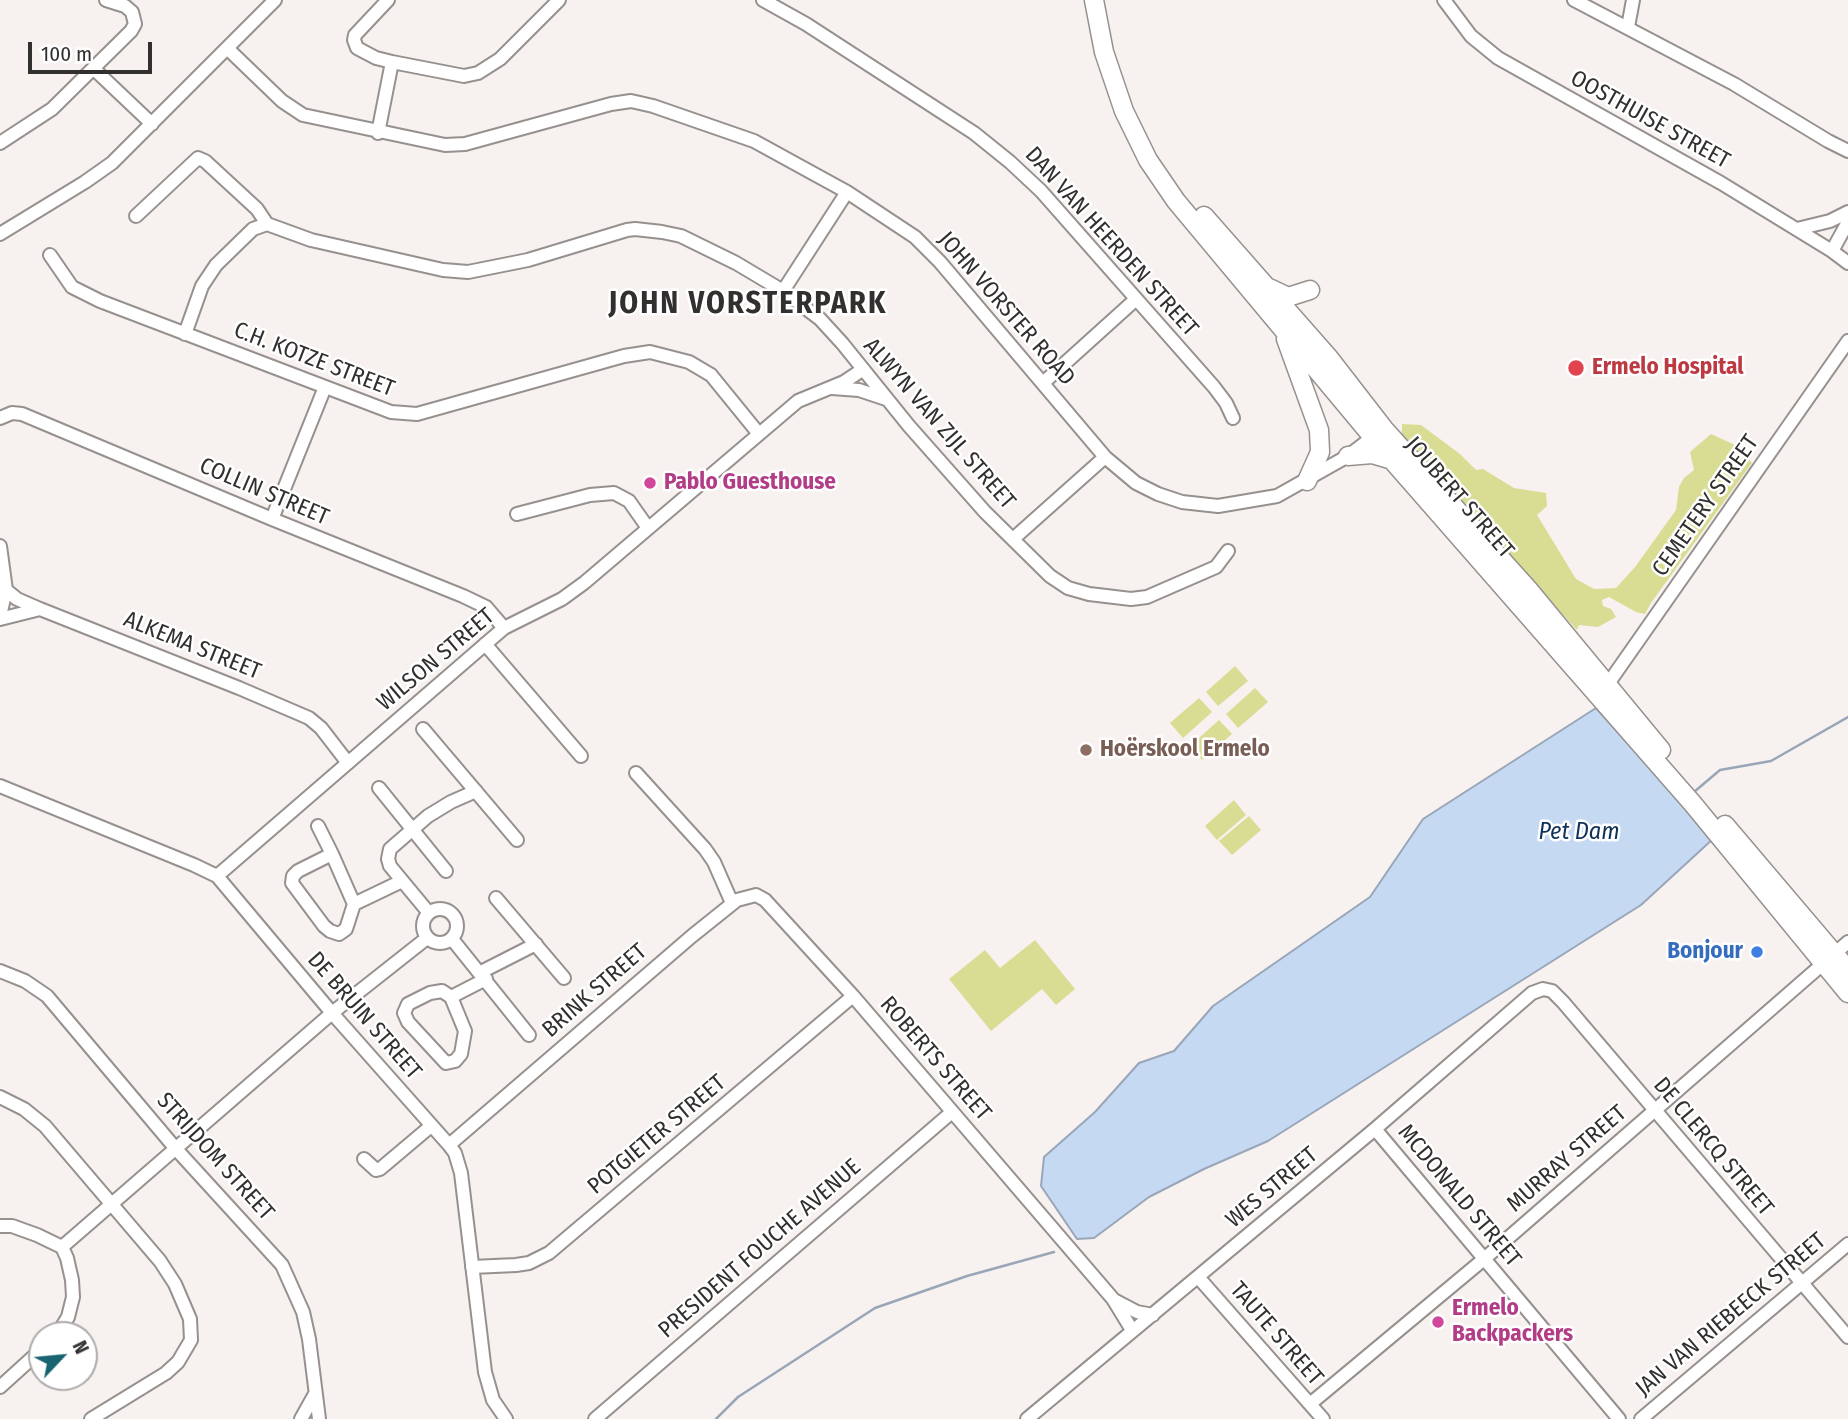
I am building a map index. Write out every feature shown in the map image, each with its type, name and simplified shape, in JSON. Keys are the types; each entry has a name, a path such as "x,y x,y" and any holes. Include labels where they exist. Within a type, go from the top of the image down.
{"highway":[{"name":"JOUBERT STREET","path":"1094,0 1110,73 1127,119 1148,160 1176,201 1321,372 1528,589 1603,690"},
{"name":"JOUBERT STREET","path":"1105,0 1113,43 1132,99 1158,156 1183,191 1329,358 1379,433 1392,460 1603,690 1681,783 1836,953 1848,970"},
{"path":"1269,288 1289,297 1310,290"},
{"path":"1282,329 1313,410 1321,444 1307,481"},
{"path":"1313,410 1321,372"},
{"path":"1348,456 1372,454 1392,460"},
{"name":"JOUBERT STREET","path":"1836,953 1848,993"}],"street":[{"path":"0,143 52,109 131,31 135,24 130,10 106,0"},
{"path":"0,234 113,163 275,0"},
{"path":"388,0 359,29 354,40 359,50 392,62 457,75 478,73 500,59 559,0"},
{"name":"DAN VAN HEERDEN STREET","path":"763,0 806,24 952,119 1010,162 1041,191 1221,395 1233,418"},
{"name":"OOSTHUISE STREET","path":"1444,0 1471,36 1498,58 1721,183 1848,263"},
{"path":"1574,0 1734,84 1828,141 1848,150"},
{"path":"1628,27 1633,0"},
{"name":"JOHN VORSTER ROAD","path":"228,50 282,101 303,115 378,132 455,145 611,104 643,103 754,141 890,218 927,248 1105,457 1136,483 1158,494 1201,505 1218,506 1261,501 1307,481 1379,433"},
{"path":"378,132 392,62"},
{"path":"94,69 152,124"},
{"path":"136,216 198,158 205,161 257,209 267,223 248,233 209,274 185,334"},
{"path":"783,291 846,192"},
{"path":"1797,229 1830,221 1848,212"},
{"path":"1832,251 1848,222"},
{"name":"ALWYN VAN ZIJL STREET","path":"267,223 311,240 443,270 468,272 528,260 627,230 646,229 681,236 709,248 783,291 820,319 985,512 1050,576 1068,588 1089,594 1131,599 1154,594 1216,567 1228,551"},
{"name":"C.H. KOTZE STREET","path":"50,256 66,280 81,292 391,412 417,414 624,356 650,352 689,362 711,375 759,434"},
{"path":"1042,383 1135,300"},
{"name":"CEMETERY STREET","path":"1603,690 1848,341"},
{"name":"WILSON STREET","path":"217,876 504,628 574,591 798,401 831,388 862,370"},
{"path":"272,519 325,387"},
{"path":"831,388 859,390 886,399"},
{"name":"COLLIN STREET","path":"0,418 12,413 22,414 476,601 486,607 504,628"},
{"path":"1013,539 1105,457"},
{"path":"517,514 590,495 614,493 629,501 648,528"},
{"path":"0,546 6,590 0,618 40,609"},
{"name":"ALKEMA STREET","path":"6,590 16,599 309,718 321,728 348,763"},
{"path":"485,644 581,756"},
{"path":"423,729 517,840"},
{"path":"636,773 709,855 732,904"},
{"name":"DE BRUIN STREET","path":"0,786 217,876 332,1013 449,1145 455,1153 461,1172 485,1372 493,1400 506,1419"},
{"path":"379,788 446,871"},
{"path":"429,913 402,881 388,859 390,849 412,828 439,809 476,791"},
{"path":"318,826 331,854 354,904 346,929 339,934 334,934 324,926 294,889 292,880 296,873 331,854"},
{"path":"354,904 402,881"},
{"name":"ROBERTS STREET","path":"732,904 742,897 756,895 774,909 853,996 1113,1299"},
{"path":"496,898 564,978"},
{"name":"BRINK STREET","path":"449,1145 732,904"},
{"path":"440,908 454,915 458,926 452,939 438,943 427,938 423,923 429,913 440,908"},
{"path":"62,1247 332,1013 427,938"},
{"path":"452,939 530,1035"},
{"path":"451,997 536,944"},
{"name":"MURRAY STREET","path":"1310,1404 1484,1259 1836,953"},
{"name":"STRIJDOM STREET","path":"0,971 25,981 47,996 176,1149 282,1265 303,1312 319,1419"},
{"name":"DE CLERCQ STREET","path":"1543,989 1552,991 1563,1002 1848,1338"},
{"name":"WES STREET","path":"1028,1419 1132,1329 1153,1315 1375,1129 1532,993 1543,989"},
{"path":"436,991 442,991 451,997 464,1026 465,1037 461,1054 455,1061 446,1063 408,1022 404,1013 408,1004 436,991"},
{"name":"POTGIETER STREET","path":"472,1267 516,1265 549,1253 853,996"},
{"path":"0,1097 24,1109 45,1126 160,1261 175,1284 190,1318 191,1340 178,1362 166,1373 91,1419"},
{"name":"PRESIDENT FOUCHE AVENUE","path":"595,1419 952,1112"},
{"path":"364,1159 376,1170 380,1170 431,1126"},
{"name":"MCDONALD STREET","path":"1375,1129 1619,1419"},
{"path":"0,1226 12,1226 62,1247 72,1280 73,1297 66,1321"},
{"name":"JAN VAN RIEBEECK STREET","path":"1641,1419 1848,1244"},
{"name":"TAUTE STREET","path":"1198,1276 1323,1419"},
{"path":"1113,1299 1130,1310 1153,1315"},
{"path":"1113,1299 1132,1329"},
{"path":"0,1387 28,1362"},
{"path":"301,1419 316,1394"}],"green space":[{"path":"1402,424 1421,425 1460,454 1476,470 1483,469 1514,488 1546,493 1547,506 1537,515 1576,579 1594,589 1616,588 1635,567 1676,510 1679,487 1684,478 1694,470 1690,452 1711,434 1735,445 1752,463 1645,614 1609,597 1602,600 1603,606 1611,609 1616,617 1598,627 1579,625 1577,630 1402,437"},
{"path":"1235,666 1248,681 1218,706 1206,692"},
{"path":"1255,688 1268,702 1238,728 1226,714"},
{"path":"1199,698 1212,712 1183,738 1170,723"},
{"path":"1219,720 1232,734 1202,760 1190,746"},
{"path":"1234,800 1246,815 1217,840 1205,826"},
{"path":"1249,816 1261,830 1232,855 1219,841"},
{"path":"1035,940 1075,989 1056,1005 1042,989 991,1031 949,979 985,950 1000,968"}],"water":[{"name":"Pet Dam","path":"1596,708 1714,838 1641,905 1268,1141 1149,1197 1094,1238 1077,1239 1041,1186 1044,1157 1095,1112 1139,1063 1174,1051 1213,1006 1370,897 1423,819"}],"waterway":[{"path":"1694,792 1720,770 1771,761 1848,717"},
{"path":"716,1419 738,1397 875,1308 967,1276 1054,1252"}],"place":[{"name":"Ermelo Hospital","path":"1576,368"},
{"name":"Pablo Guesthouse","path":"650,483"},
{"name":"Hoërskool Ermelo","path":"1086,750"},
{"name":"Bonjour","path":"1757,952"},
{"name":"Ermelo Backpackers","path":"1438,1322"}],"district":[{"name":"JOHN VORSTERPARK","path":"748,305"}]}
